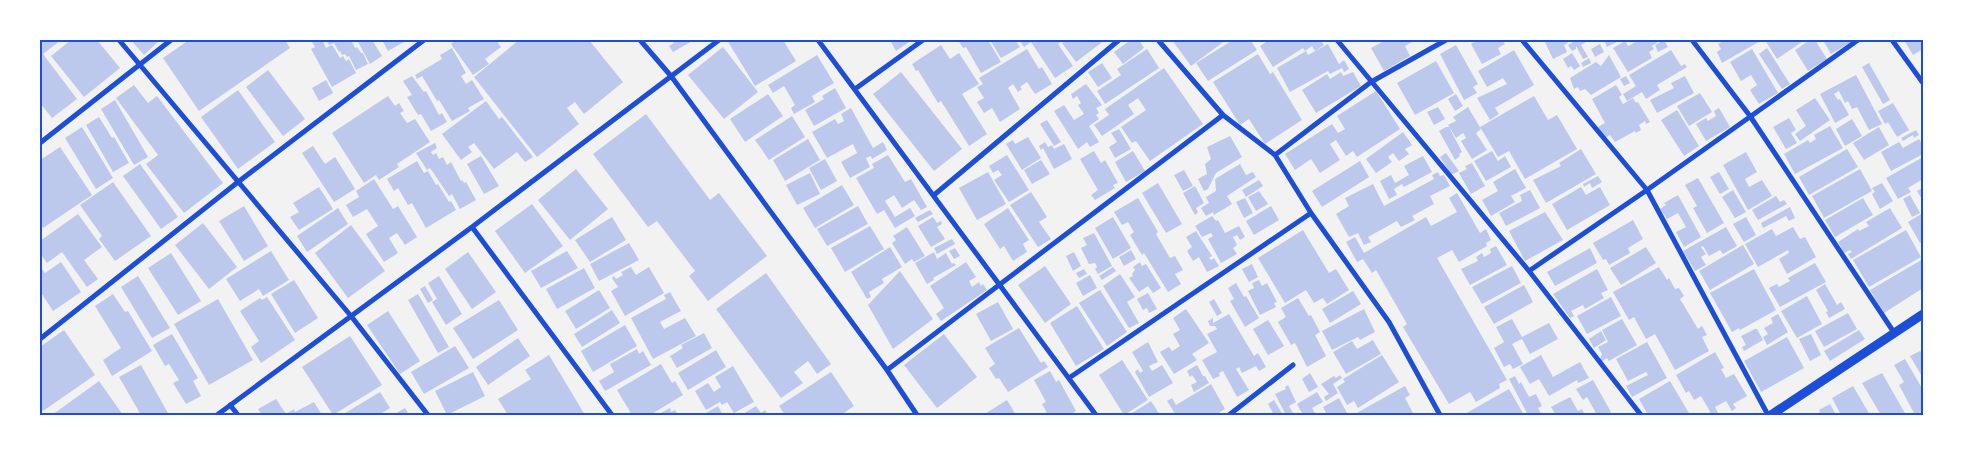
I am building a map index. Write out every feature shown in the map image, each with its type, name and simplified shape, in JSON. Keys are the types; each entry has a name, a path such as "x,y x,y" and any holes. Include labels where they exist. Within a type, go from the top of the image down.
{"street":[{"path":"119,40 351,316 428,415"},
{"path":"40,143 171,40"},
{"path":"40,339 238,182 424,40"},
{"path":"640,40 671,76 887,370 917,415"},
{"path":"217,415 472,227 719,40"},
{"path":"818,40 1096,415"},
{"path":"855,90 923,40"},
{"path":"934,195 1119,40"},
{"path":"1158,40 1222,115 1275,155 1311,213 1389,322 1440,415"},
{"path":"1337,40 1529,271 1641,415"},
{"path":"1275,155 1371,82 1446,40"},
{"path":"1522,40 1647,190 1769,415 1923,314"},
{"path":"1692,40 1750,116 1895,334"},
{"path":"1529,271 1647,190 1858,40"},
{"path":"1892,40 1923,83"},
{"path":"887,370 998,283 1222,115"},
{"path":"1069,378 1311,213"},
{"path":"472,227 612,415"},
{"path":"1229,415 1293,365"},
{"path":"230,405 238,415"}],"building":[{"path":"40,40 61,40 43,54 77,99 52,118 40,103"},
{"path":"71,40 97,40 120,68 84,97 51,56"},
{"path":"131,40 160,40 144,55"},
{"path":"189,40 285,40 290,48 199,111 163,58"},
{"path":"322,40 326,48 331,45 333,46 340,58 343,56 346,61 349,59 356,73 332,87 311,49 315,47 312,42"},
{"path":"326,40 351,40 355,48 357,47 363,53 368,64 356,70 349,56 342,55 334,43 329,45"},
{"path":"372,40 382,56 370,64 358,42"},
{"path":"382,40 402,40 404,42 388,51"},
{"path":"457,40 496,40 501,47 485,59 489,64 473,75 451,44"},
{"path":"519,40 589,40 623,82 584,114 575,102 567,108 579,124 537,157 474,77"},
{"path":"672,40 694,40 673,52 669,46 674,43"},
{"path":"727,40 783,40 796,61 755,86"},
{"path":"890,40 912,40 896,51"},
{"path":"958,40 988,40 1001,62 981,73 966,47 963,48"},
{"path":"990,40 1015,40 1020,47 1001,58"},
{"path":"1019,40 1063,40 1058,44 1073,66 1055,78 1031,42 1024,47"},
{"path":"1067,40 1105,40 1076,62 1062,43"},
{"path":"1131,40 1139,40 1144,48 1123,64 1114,52"},
{"path":"1172,40 1226,40 1191,66"},
{"path":"1233,40 1250,40 1257,50 1208,81 1196,63"},
{"path":"1269,40 1320,40 1324,45 1315,51 1312,46 1305,51 1303,48 1273,67 1260,46"},
{"path":"1386,40 1416,40 1405,46 1410,56 1384,71 1371,48"},
{"path":"1478,40 1502,40 1505,44 1498,48 1501,54 1482,64 1471,44"},
{"path":"1544,40 1566,40 1568,43 1564,45 1567,52 1553,59"},
{"path":"1571,40 1585,40 1586,42 1581,45 1588,57 1583,59 1576,46 1576,49 1572,51 1568,45 1572,43"},
{"path":"1604,40 1621,40 1607,47"},
{"path":"1639,40 1655,40 1657,43 1652,46 1654,49 1649,52 1652,58 1628,72 1613,48 1625,41 1628,46"},
{"path":"1664,40 1668,47 1658,52 1655,45"},
{"path":"1725,40 1762,40 1722,63 1717,52 1721,49 1718,44"},
{"path":"1765,40 1805,40 1777,59"},
{"path":"1810,40 1815,40 1827,59 1808,71 1795,50"},
{"path":"1823,40 1855,40 1831,54"},
{"path":"1904,40 1923,40 1923,49 1913,55"},
{"path":"1328,44 1339,64 1344,60 1349,69 1344,72 1342,68 1330,74 1328,71 1290,92 1277,68 1306,51 1308,55"},
{"path":"1600,44 1604,52 1595,57 1591,49"},
{"path":"941,45 950,59 959,53 979,84 962,94 987,134 969,146 941,101 938,103 918,70 916,71 912,64"},
{"path":"1456,45 1478,84 1473,87 1477,93 1464,100 1440,54"},
{"path":"723,47 758,92 724,119 688,75"},
{"path":"452,48 466,73 461,76 466,84 472,80 484,99 468,108 470,111 452,121 422,76 417,79 415,75 442,59 440,55"},
{"path":"1767,48 1790,84 1782,89 1759,54"},
{"path":"1027,49 1039,69 1042,67 1052,84 1035,94 1027,82 1020,87 1022,89 1018,92 1013,84 1008,88 1020,109 1000,122 992,108 984,113 977,102 984,98 977,87 983,84 979,78"},
{"path":"1147,49 1159,68 1105,104 1097,91 1121,75 1117,69"},
{"path":"1752,49 1778,93 1759,104 1750,90 1757,85 1751,75 1741,81 1730,62"},
{"path":"1514,50 1534,85 1495,108 1499,114 1490,120 1477,98 1507,84 1503,78 1487,87 1478,71"},
{"path":"1671,50 1681,66 1685,64 1687,67 1657,85 1660,90 1646,99 1642,92 1627,101 1623,94 1636,86 1629,75"},
{"path":"1572,53 1580,66 1574,70 1571,66 1568,68 1563,59"},
{"path":"1258,54 1270,74 1273,72 1302,120 1265,144 1249,119 1240,125 1213,82"},
{"path":"817,55 834,83 812,96 815,102 794,114 791,108 795,105 784,86 773,93 768,85"},
{"path":"1609,55 1621,77 1591,95 1585,89 1580,91 1578,87 1574,89 1570,78 1596,62 1601,66"},
{"path":"1589,58 1591,63 1583,67 1581,63"},
{"path":"1436,61 1454,93 1415,115 1397,83"},
{"path":"1102,63 1112,78 1098,87 1088,72"},
{"path":"1869,63 1890,100 1883,104 1862,67"},
{"path":"1164,68 1203,124 1150,161 1136,141 1132,143 1121,127 1146,110 1138,98 1128,105 1134,114 1102,136 1094,125 1109,115 1105,109"},
{"path":"268,70 305,119 283,136 246,87"},
{"path":"901,72 962,149 934,171 873,94"},
{"path":"1341,72 1343,76 1353,72 1361,86 1316,113 1302,90 1327,74 1330,79"},
{"path":"1856,75 1882,124 1869,130 1857,107 1852,109 1848,101 1845,103 1839,91 1834,94 1838,100 1840,99 1849,115 1835,123 1820,94"},
{"path":"412,76 424,92 426,91 439,115 442,113 447,122 431,131 421,114 418,115 407,97 412,95 403,81"},
{"path":"1626,76 1630,83 1624,86 1620,79"},
{"path":"1685,76 1694,93 1657,113 1650,100 1674,88 1671,83"},
{"path":"326,80 333,93 319,101 312,88"},
{"path":"1086,84 1102,105 1096,108 1099,113 1096,115 1099,119 1089,126 1099,142 1090,147 1087,142 1078,149 1054,111 1064,105 1074,120 1084,114 1078,105 1081,103 1077,96 1073,99 1071,94"},
{"path":"134,85 148,103 157,96 223,183 184,213 146,164 158,155 116,98"},
{"path":"1616,85 1622,95 1619,97 1623,104 1633,98 1636,103 1638,102 1650,122 1646,124 1645,121 1639,125 1641,130 1636,133 1635,131 1615,142 1610,135 1605,138 1598,127 1605,123 1592,99"},
{"path":"835,88 846,108 814,126 805,110 824,99 822,96"},
{"path":"238,90 275,142 238,169 201,117"},
{"path":"1376,91 1400,129 1357,157 1353,151 1346,156 1336,140 1330,144 1340,160 1320,173 1311,159 1295,170 1285,154 1332,124 1338,133 1345,129 1337,116"},
{"path":"1700,93 1712,112 1689,126 1677,106"},
{"path":"768,94 783,116 745,142 730,119"},
{"path":"1456,94 1463,106 1455,111 1448,99"},
{"path":"388,96 395,106 399,103 404,111 400,113 407,123 415,119 430,142 397,164 399,167 379,180 376,175 364,183 332,133"},
{"path":"1534,96 1548,120 1557,115 1577,149 1525,179 1509,151 1498,157 1480,127"},
{"path":"1815,98 1830,120 1800,141 1795,134 1806,126 1796,110"},
{"path":"115,100 148,157 134,165 101,109"},
{"path":"486,101 499,119 502,117 533,157 525,162 517,152 494,169 474,143 468,147 472,152 461,160 442,134"},
{"path":"1893,103 1909,130 1897,137 1888,122 1885,124 1878,111"},
{"path":"1438,107 1445,119 1434,125 1427,112"},
{"path":"1468,107 1481,129 1476,133 1487,150 1472,159 1461,141 1466,138 1463,133 1456,138 1448,125 1456,121 1453,117"},
{"path":"851,108 873,148 883,142 887,150 872,159 871,156 866,158 870,167 850,178 841,162 857,153 853,144 827,158 812,132 835,119 838,124 844,121 841,114"},
{"path":"1719,108 1730,127 1706,141 1696,124 1706,118 1708,121 1716,116 1714,111"},
{"path":"1677,110 1699,146 1684,156 1661,120"},
{"path":"646,114 710,200 719,193 767,256 708,301 689,276 695,271 657,221 648,227 593,154"},
{"path":"792,116 805,137 769,160 755,140"},
{"path":"99,117 112,138 114,137 129,163 113,172 86,125"},
{"path":"1789,118 1796,130 1791,133 1797,143 1786,149 1773,127"},
{"path":"1852,119 1862,136 1845,146 1836,129"},
{"path":"1047,120 1061,142 1054,146 1040,124"},
{"path":"1830,126 1843,148 1795,174 1784,154 1808,140 1810,143 1816,139 1814,135"},
{"path":"82,127 113,178 96,189 65,138"},
{"path":"1449,127 1462,152 1455,160 1439,131"},
{"path":"1879,127 1889,145 1864,160 1853,143"},
{"path":"1119,129 1131,149 1115,158 1109,147 1117,142 1111,133"},
{"path":"1916,130 1919,135 1914,138 1913,135 1903,141 1901,138"},
{"path":"1403,132 1412,145 1405,149 1409,154 1399,161 1393,153 1388,157 1392,162 1376,173 1366,159"},
{"path":"1230,136 1242,157 1216,173 1208,189 1204,191 1198,179 1207,174 1205,164 1211,159 1207,147"},
{"path":"1028,137 1041,158 1022,170 1006,144 1013,140 1015,144"},
{"path":"808,139 820,160 785,181 773,160"},
{"path":"1919,139 1923,146 1923,154 1891,171 1881,152 1899,142 1903,148"},
{"path":"1045,142 1048,147 1052,145 1054,149 1064,144 1072,159 1054,169 1043,148 1041,150 1039,146"},
{"path":"435,143 437,148 431,152 433,155 436,153 439,159 443,157 447,165 451,162 461,181 466,182 476,200 460,209 452,194 449,196 430,168 427,170 416,153"},
{"path":"313,146 325,164 335,157 355,189 334,202 302,153"},
{"path":"60,147 92,195 43,228 40,223 40,160"},
{"path":"1581,149 1596,174 1546,203 1533,180 1561,166 1559,163"},
{"path":"1847,149 1858,167 1809,195 1799,177"},
{"path":"1094,151 1101,163 1105,160 1118,183 1113,185 1115,188 1095,200 1091,195 1098,190 1080,159"},
{"path":"1133,151 1145,171 1126,182 1115,162"},
{"path":"1492,151 1498,161 1505,156 1511,167 1486,181 1474,161"},
{"path":"1746,152 1757,172 1745,179 1749,187 1762,180 1772,196 1748,210 1723,165"},
{"path":"1446,153 1459,171 1451,175 1440,157"},
{"path":"888,155 905,182 911,179 927,207 921,210 914,200 902,208 894,195 885,201 895,217 910,208 915,216 895,228 884,210 877,214 856,178 874,168 872,164"},
{"path":"1007,155 1029,190 1009,202 994,180 1002,175 998,170 993,173 989,166"},
{"path":"481,156 499,186 484,194 467,164"},
{"path":"1423,156 1432,172 1404,187 1402,184 1394,189 1397,195 1389,199 1380,181 1391,175 1395,183 1409,175 1404,166"},
{"path":"1923,157 1923,179 1908,188 1911,192 1898,199 1886,178"},
{"path":"825,159 837,181 821,190 809,168"},
{"path":"1041,160 1050,174 1032,184 1024,170"},
{"path":"417,161 424,173 428,171 436,185 438,184 456,210 426,228 412,203 408,205 398,188 394,191 387,179"},
{"path":"1360,161 1369,177 1322,207 1312,191"},
{"path":"1472,163 1485,186 1471,194 1459,173 1467,169 1465,166"},
{"path":"140,164 178,217 161,229 123,176"},
{"path":"1240,164 1246,175 1253,172 1256,177 1227,196 1232,204 1214,215 1213,212 1206,216 1201,208 1209,203 1206,197 1216,191 1215,179"},
{"path":"576,169 608,209 570,240 538,200"},
{"path":"1515,169 1526,188 1511,196 1515,202 1491,216 1482,200 1498,191 1493,182"},
{"path":"1860,169 1872,191 1824,218 1812,196"},
{"path":"1184,170 1193,186 1183,191 1174,175"},
{"path":"988,172 1006,204 977,220 959,188"},
{"path":"1438,172 1440,176 1444,175 1450,186 1430,196 1434,204 1412,216 1415,220 1401,227 1397,221 1368,237 1371,242 1364,245 1358,233 1349,237 1336,214 1349,206 1345,198 1373,184 1384,206 1434,179 1432,175"},
{"path":"1719,172 1729,189 1720,194 1710,177"},
{"path":"810,173 820,194 797,205 786,185"},
{"path":"1598,176 1602,182 1592,188 1590,183 1584,187 1583,184"},
{"path":"1698,178 1724,223 1707,233 1693,208 1697,206 1685,185"},
{"path":"374,179 393,209 398,206 417,237 405,245 397,233 389,238 398,253 384,262 366,234 378,226 367,209 353,217 346,205 359,197 356,191"},
{"path":"1259,180 1263,186 1246,197 1242,190"},
{"path":"113,182 151,236 115,261 99,239 102,236 80,205"},
{"path":"1158,183 1182,224 1166,233 1142,193"},
{"path":"1882,183 1893,201 1880,209 1872,194 1875,192 1872,188"},
{"path":"842,185 854,205 815,228 803,208"},
{"path":"1195,186 1204,203 1196,208 1198,212 1195,215 1183,193"},
{"path":"319,187 333,209 299,230 290,217 299,212 293,203"},
{"path":"1581,187 1586,195 1600,187 1610,205 1567,230 1552,204"},
{"path":"1923,189 1923,201 1917,191"},
{"path":"1530,190 1540,208 1506,226 1499,213 1522,201 1520,195"},
{"path":"1733,190 1746,212 1735,218 1722,197"},
{"path":"1259,191 1268,204 1256,211 1248,197"},
{"path":"1031,192 1047,217 1039,222 1051,239 1038,247 1010,205"},
{"path":"1457,193 1480,233 1486,229 1491,240 1486,243 1487,246 1459,262 1452,250 1437,258 1507,380 1499,384 1500,388 1476,402 1470,392 1449,404 1403,327 1407,324 1376,270 1372,273 1363,259 1357,262 1346,242 1355,237 1364,253 1426,217 1431,226 1457,212 1449,198"},
{"path":"1678,195 1701,237 1684,247 1676,232 1686,227 1678,213 1667,219 1660,209 1666,205 1664,203"},
{"path":"1910,195 1920,213 1912,217 1903,199"},
{"path":"1776,196 1780,202 1784,200 1787,204 1758,220 1752,210"},
{"path":"1138,198 1158,232 1156,234 1170,258 1175,256 1183,270 1175,274 1181,284 1168,292 1144,253 1142,255 1130,235 1134,232 1128,222 1122,225 1114,212"},
{"path":"1245,198 1253,213 1244,218 1236,202"},
{"path":"1863,198 1873,215 1835,237 1825,220"},
{"path":"532,204 563,246 525,273 495,231"},
{"path":"244,206 268,246 244,261 219,221"},
{"path":"858,206 868,224 827,246 817,229"},
{"path":"1271,206 1279,220 1254,235 1246,221"},
{"path":"1790,207 1795,218 1789,221 1786,216 1763,228 1761,223"},
{"path":"338,208 348,224 307,252 297,236"},
{"path":"1008,208 1029,240 1023,244 1027,252 1013,261 1004,246 1000,249 984,224"},
{"path":"1890,208 1902,228 1851,259 1848,254 1852,252 1850,250 1844,253 1838,242 1858,229 1859,231 1869,226 1866,222"},
{"path":"930,210 933,214 918,222 915,218"},
{"path":"1545,212 1563,240 1525,261 1509,231"},
{"path":"1923,213 1923,241 1920,243 1908,222"},
{"path":"78,214 102,247 84,260 98,279 87,287 62,252 47,263 40,253 40,241"},
{"path":"1212,216 1216,221 1218,220 1225,233 1239,226 1245,237 1240,240 1237,235 1233,237 1237,245 1233,248 1237,254 1221,263 1208,239 1213,236 1211,233 1202,237 1195,226"},
{"path":"612,217 626,240 590,262 575,240"},
{"path":"933,217 937,223 941,221 942,224 937,227 945,239 931,247 918,226"},
{"path":"1113,217 1131,248 1113,259 1095,228"},
{"path":"1746,217 1756,235 1744,242 1733,224"},
{"path":"1633,220 1643,239 1628,248 1630,253 1609,265 1606,259 1603,260 1593,243"},
{"path":"203,223 237,267 209,289 175,245"},
{"path":"351,225 385,271 348,298 315,253"},
{"path":"870,226 884,249 845,272 831,248"},
{"path":"907,227 925,256 914,262 912,259 905,264 892,243 896,240 893,236"},
{"path":"1726,227 1737,246 1723,254 1720,250 1709,256 1703,246 1701,247 1706,254 1701,257 1706,265 1695,271 1683,251"},
{"path":"1793,227 1800,239 1805,237 1816,257 1787,274 1779,259 1789,253 1788,250 1758,267 1745,244 1772,229 1776,236"},
{"path":"1303,230 1329,273 1336,269 1349,290 1327,304 1323,298 1314,303 1306,290 1285,303 1258,258"},
{"path":"1906,230 1921,257 1869,287 1853,260"},
{"path":"1196,231 1212,256 1209,258 1211,260 1214,258 1219,266 1207,272 1199,257 1193,261 1187,251 1192,247 1186,237"},
{"path":"1094,233 1112,266 1098,274 1095,269 1097,267 1095,263 1089,264 1081,248 1087,245 1083,238"},
{"path":"952,239 955,244 937,254 934,248"},
{"path":"629,243 639,260 599,281 590,264"},
{"path":"1743,245 1754,264 1710,290 1699,271"},
{"path":"1496,246 1507,265 1470,285 1461,269 1478,261 1476,257 1482,253 1484,257 1491,253 1490,249"},
{"path":"890,247 902,267 882,279 884,283 869,292 871,297 867,299 851,272"},
{"path":"1646,247 1656,263 1621,285 1610,268"},
{"path":"955,248 960,256 954,259 949,251"},
{"path":"1590,248 1597,263 1555,286 1547,272"},
{"path":"1131,250 1136,259 1124,266 1119,257"},
{"path":"271,251 289,280 263,296 259,289 240,301 226,279"},
{"path":"567,251 578,268 541,288 531,271"},
{"path":"468,252 496,292 472,309 445,269"},
{"path":"934,252 937,259 946,253 952,264 956,265 933,278 934,280 927,284 915,263"},
{"path":"1074,252 1081,266 1073,271 1066,256"},
{"path":"171,253 201,301 178,315 148,268"},
{"path":"1923,259 1923,288 1884,313 1870,290"},
{"path":"61,262 81,292 53,311 40,291 40,266 45,273"},
{"path":"966,262 976,277 969,281 972,287 979,282 987,290 941,321 936,314 944,308 930,286"},
{"path":"1140,262 1142,266 1146,264 1161,288 1153,293 1148,286 1139,292 1129,278 1133,276 1132,274 1135,270 1133,267"},
{"path":"1815,263 1826,282 1780,307 1769,288 1777,284 1779,287 1790,281 1788,278"},
{"path":"1252,264 1258,277 1249,282 1242,269"},
{"path":"1045,266 1071,304 1045,323 1018,285"},
{"path":"1512,266 1521,283 1482,304 1472,287"},
{"path":"631,267 636,275 649,267 664,293 625,316 611,291 618,287 612,278 614,276 616,279 623,275 621,272"},
{"path":"1113,267 1116,271 1102,280 1099,276"},
{"path":"1659,267 1667,280 1669,278 1675,289 1679,288 1684,296 1680,299 1698,329 1702,326 1707,335 1702,337 1709,351 1675,370 1655,334 1646,339 1634,317 1629,320 1613,292"},
{"path":"584,268 595,288 557,309 546,289"},
{"path":"1084,269 1087,274 1079,278 1076,273"},
{"path":"1597,269 1608,290 1601,293 1604,298 1585,309 1583,305 1571,311 1574,316 1570,318 1553,294"},
{"path":"1754,269 1776,310 1740,330 1739,328 1732,332 1710,293"},
{"path":"900,271 933,319 893,349 868,305"},
{"path":"766,273 831,364 817,374 808,361 794,372 803,383 781,398 716,309"},
{"path":"1120,274 1135,297 1127,302 1139,323 1129,328 1103,286"},
{"path":"1090,275 1097,288 1083,296 1076,283"},
{"path":"138,276 170,328 152,338 121,287"},
{"path":"439,276 462,314 446,325 432,302 437,299 428,283"},
{"path":"294,280 318,318 295,333 271,294"},
{"path":"1259,280 1262,286 1267,283 1277,302 1274,303 1276,307 1260,315 1248,291 1254,288 1252,283"},
{"path":"1236,283 1259,318 1245,327 1230,301 1234,299 1228,288"},
{"path":"1825,284 1837,305 1841,302 1845,309 1829,318 1826,312 1828,311 1816,290"},
{"path":"1524,285 1533,302 1494,324 1484,307"},
{"path":"425,286 433,300 428,303 420,289"},
{"path":"599,290 610,308 576,329 565,311"},
{"path":"1100,290 1127,332 1107,346 1079,303"},
{"path":"1353,291 1361,304 1330,323 1322,309"},
{"path":"670,292 681,311 660,322 664,329 685,318 696,336 653,359 631,318 666,299 664,295"},
{"path":"1148,293 1157,309 1149,313 1147,308 1143,310 1137,299"},
{"path":"113,294 125,312 128,311 152,351 112,376 103,360 121,348 95,306"},
{"path":"418,294 449,347 438,353 408,300"},
{"path":"1807,296 1822,324 1797,338 1781,311"},
{"path":"267,297 295,340 261,363 251,347 259,341 240,311 260,298 262,300"},
{"path":"1611,297 1621,316 1587,334 1577,316"},
{"path":"1298,298 1309,316 1311,315 1320,332 1315,335 1326,356 1307,367 1295,343 1291,345 1278,322 1286,317 1281,308"},
{"path":"218,299 253,360 209,385 174,324"},
{"path":"1214,299 1222,313 1217,316 1209,302"},
{"path":"499,300 518,330 473,359 453,328"},
{"path":"998,302 1013,329 991,341 976,314"},
{"path":"1077,306 1104,349 1076,366 1050,323"},
{"path":"1186,309 1209,343 1192,354 1197,360 1174,374 1160,352 1169,347 1172,351 1180,346 1173,334 1180,330 1173,318"},
{"path":"1364,309 1375,332 1360,340 1358,337 1332,350 1322,331"},
{"path":"612,310 620,323 582,347 574,334"},
{"path":"388,311 420,361 400,374 367,325"},
{"path":"1848,313 1857,329 1824,347 1815,331"},
{"path":"1229,314 1254,356 1258,353 1266,367 1259,371 1256,366 1242,373 1239,367 1236,369 1249,390 1237,397 1223,371 1219,373 1220,376 1213,379 1202,360 1217,352 1207,334 1217,329 1215,326 1210,326 1208,321 1213,318 1213,323"},
{"path":"1778,314 1788,332 1767,345 1763,337 1768,334 1764,328 1773,323 1771,318"},
{"path":"1512,319 1522,337 1549,323 1558,339 1530,354 1522,339 1512,344 1523,364 1513,369 1510,364 1504,367 1494,348 1504,342 1496,327"},
{"path":"1622,319 1637,345 1609,361 1607,358 1601,362 1602,354 1598,347 1608,342 1602,330"},
{"path":"1268,320 1284,346 1268,355 1253,329"},
{"path":"625,325 637,346 593,372 581,351"},
{"path":"1019,328 1041,363 1044,361 1048,367 1008,392 999,378 996,379 989,368 995,364 985,348"},
{"path":"1757,329 1763,340 1744,351 1742,347 1746,345 1741,336"},
{"path":"64,330 95,375 43,411 40,406 40,347"},
{"path":"1859,330 1865,339 1830,361 1824,351"},
{"path":"1601,331 1606,340 1594,348 1589,339"},
{"path":"704,333 712,348 677,368 670,356 683,348 681,345"},
{"path":"172,334 198,378 193,381 201,396 186,404 173,383 179,380 169,364 165,366 153,345"},
{"path":"944,334 977,377 937,408 904,365"},
{"path":"1811,334 1821,355 1810,361 1799,339"},
{"path":"350,336 382,385 333,415 302,367"},
{"path":"1787,337 1804,368 1761,392 1744,361"},
{"path":"518,338 530,356 488,385 476,367"},
{"path":"1373,340 1381,354 1346,374 1333,352 1352,341 1357,349"},
{"path":"1148,342 1158,362 1149,366 1152,371 1162,365 1173,383 1149,397 1135,372 1138,369 1140,373 1143,371 1132,352"},
{"path":"1647,342 1667,378 1632,397 1626,386 1648,375 1646,372 1628,381 1616,359"},
{"path":"455,346 469,368 424,394 411,372"},
{"path":"637,349 639,354 643,351 651,365 605,391 599,381 614,372 610,364"},
{"path":"716,350 726,367 688,390 678,373"},
{"path":"1920,351 1923,355 1923,378 1910,356"},
{"path":"1715,352 1724,368 1721,369 1726,378 1734,374 1747,396 1733,404 1736,408 1732,411 1726,401 1715,407 1718,413 1712,415 1701,396 1694,400 1689,391 1686,393 1676,375"},
{"path":"549,355 585,415 508,415 498,399 531,379 525,370"},
{"path":"1382,355 1399,382 1358,408 1354,401 1347,405 1337,387 1345,382 1343,379"},
{"path":"1541,355 1553,377 1580,362 1589,378 1578,383 1577,380 1549,396 1539,379 1530,384 1520,367"},
{"path":"1905,359 1923,390 1923,413 1915,415 1899,385 1904,382 1894,365"},
{"path":"1122,360 1148,400 1124,415 1099,375"},
{"path":"661,364 672,383 675,381 683,395 650,415 632,415 617,390"},
{"path":"141,365 169,415 141,415 119,377"},
{"path":"1197,365 1209,383 1194,392 1191,385 1197,382 1192,375 1190,377 1187,371"},
{"path":"733,366 754,402 734,413 727,402 722,405 720,402 706,410 695,391 708,383 714,392 721,387 715,377"},
{"path":"1050,371 1056,382 1059,380 1076,411 1069,415 1048,415 1042,404 1046,402 1034,380"},
{"path":"473,372 485,396 447,415 435,391"},
{"path":"831,372 854,406 841,415 785,415 779,406"},
{"path":"1310,373 1318,387 1309,392 1302,379"},
{"path":"1882,373 1906,415 1881,415 1862,383"},
{"path":"1340,375 1342,378 1333,384 1338,393 1326,401 1324,397 1329,394 1321,384 1334,376 1336,378"},
{"path":"1515,376 1519,384 1521,382 1529,397 1536,394 1542,406 1538,408 1542,415 1528,415 1509,379"},
{"path":"1593,380 1611,412 1606,415 1597,415 1587,397 1583,400 1576,389"},
{"path":"99,381 123,415 52,415"},
{"path":"1670,381 1690,415 1648,415 1639,399"},
{"path":"1211,384 1225,409 1215,415 1176,415 1167,401 1172,398 1176,405"},
{"path":"1288,385 1296,402 1289,406 1294,415 1286,415 1275,394 1286,389 1285,387"},
{"path":"1405,386 1410,395 1405,398 1414,415 1353,415"},
{"path":"1853,386 1870,415 1841,415 1832,398"},
{"path":"1509,389 1524,415 1463,415"},
{"path":"380,392 390,408 379,415 342,415"},
{"path":"1317,392 1323,402 1312,408 1316,415 1303,415 1297,404"},
{"path":"1570,397 1578,411 1582,409 1585,415 1556,415 1551,407"},
{"path":"1339,398 1348,415 1327,415 1323,407"},
{"path":"276,399 286,414 294,409 295,412 314,402 322,415 262,415 258,409"},
{"path":"1007,400 1016,415 983,415"},
{"path":"1274,400 1283,415 1274,415 1268,404"},
{"path":"1151,401 1160,415 1129,415"},
{"path":"1830,404 1836,415 1821,415 1819,410"},
{"path":"718,406 723,415 707,415 706,413"},
{"path":"756,406 761,413 765,410 768,415 741,415"},
{"path":"405,408 409,415 393,415"},
{"path":"670,408 671,412 675,410 678,415 657,415"}]}
